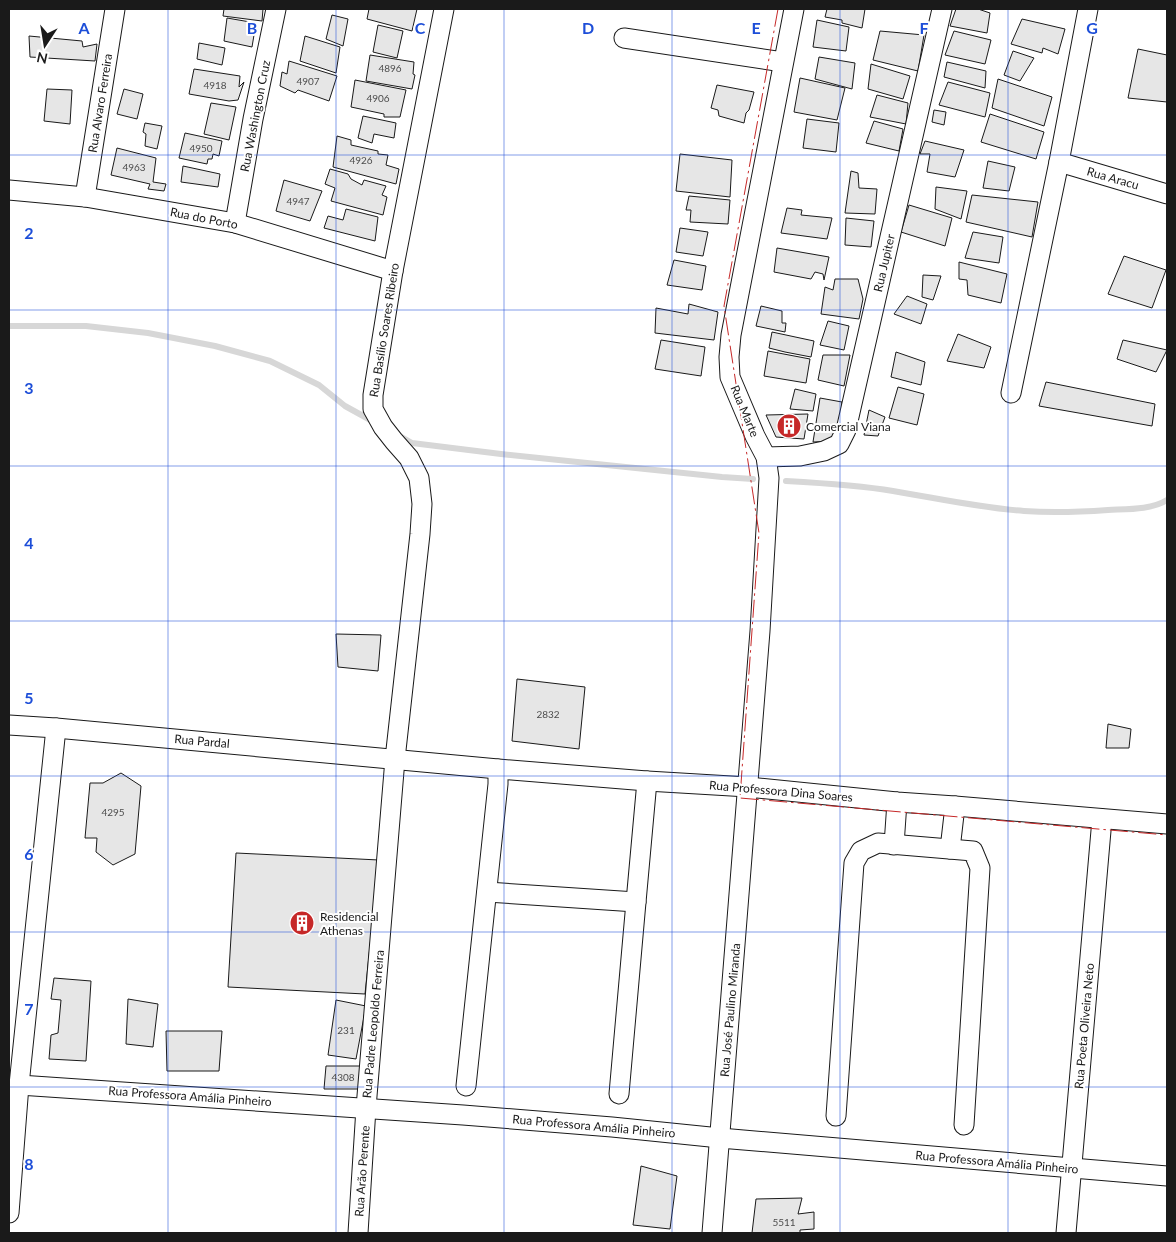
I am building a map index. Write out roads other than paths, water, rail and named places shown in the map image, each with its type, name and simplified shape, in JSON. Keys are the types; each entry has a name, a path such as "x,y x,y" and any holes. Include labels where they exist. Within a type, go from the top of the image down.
{"street":[{"name":"Rua Alvaro Ferreira","path":"85,197 115,9"},
{"name":"Rua Washington Cruz","path":"236,223 276,9"},
{"name":"Rua Basílio Soares Ribeiro","path":"395,759 422,504 419,478 409,458 383,427 374,409 373,395 393,271 444,9"},
{"name":"Rua Marte","path":"748,787 770,478 766,457 730,377 729,357 731,335 794,9"},
{"name":"Rua Jupiter","path":"766,457 800,456 824,451 839,444 846,430 942,9"},
{"path":"1011,393 1059,162 1088,9"},
{"path":"624,38 783,62"},
{"name":"Rua Aracu","path":"1059,162 1167,194"},
{"name":"Rua do Porto","path":"9,190 85,197 236,223 393,271"},
{"name":"Rua Pardal","path":"9,724 395,759"},
{"path":"9,1213 56,728"},
{"name":"Rua Professora Dina Soares","path":"395,759 647,781 748,787 897,802 1167,824"},
{"name":"Rua Padre Leopoldo Ferreira","path":"366,1108 395,759"},
{"path":"466,1086 498,784 498,769"},
{"path":"619,1094 647,781"},
{"name":"Rua José Paulino Miranda","path":"712,1233 748,787"},
{"path":"894,845 897,802"},
{"path":"950,849 956,806"},
{"name":"Rua Poeta Oliveira Neto","path":"1066,1233 1102,819"},
{"path":"836,1116 854,863 861,851 878,843 973,851 980,868 964,1125"},
{"path":"487,892 636,902"},
{"name":"Rua Professora Amália Pinheiro","path":"20,1085 366,1108 612,1127 1167,1176"},
{"name":"Rua Arão Perente","path":"358,1233 366,1108"}],"waterway":[{"path":"9,326 86,326 148,333 215,346 270,361 319,385 345,406 374,422"},
{"path":"398,435 412,443 501,454 753,479"},
{"path":"786,481 867,487 1008,510 1035,512 1076,512 1139,508 1154,506 1167,500"}],"place":[{"name":"Comercial Viana","path":"789,426"},
{"name":"Residencial Athenas","path":"302,923"}]}
